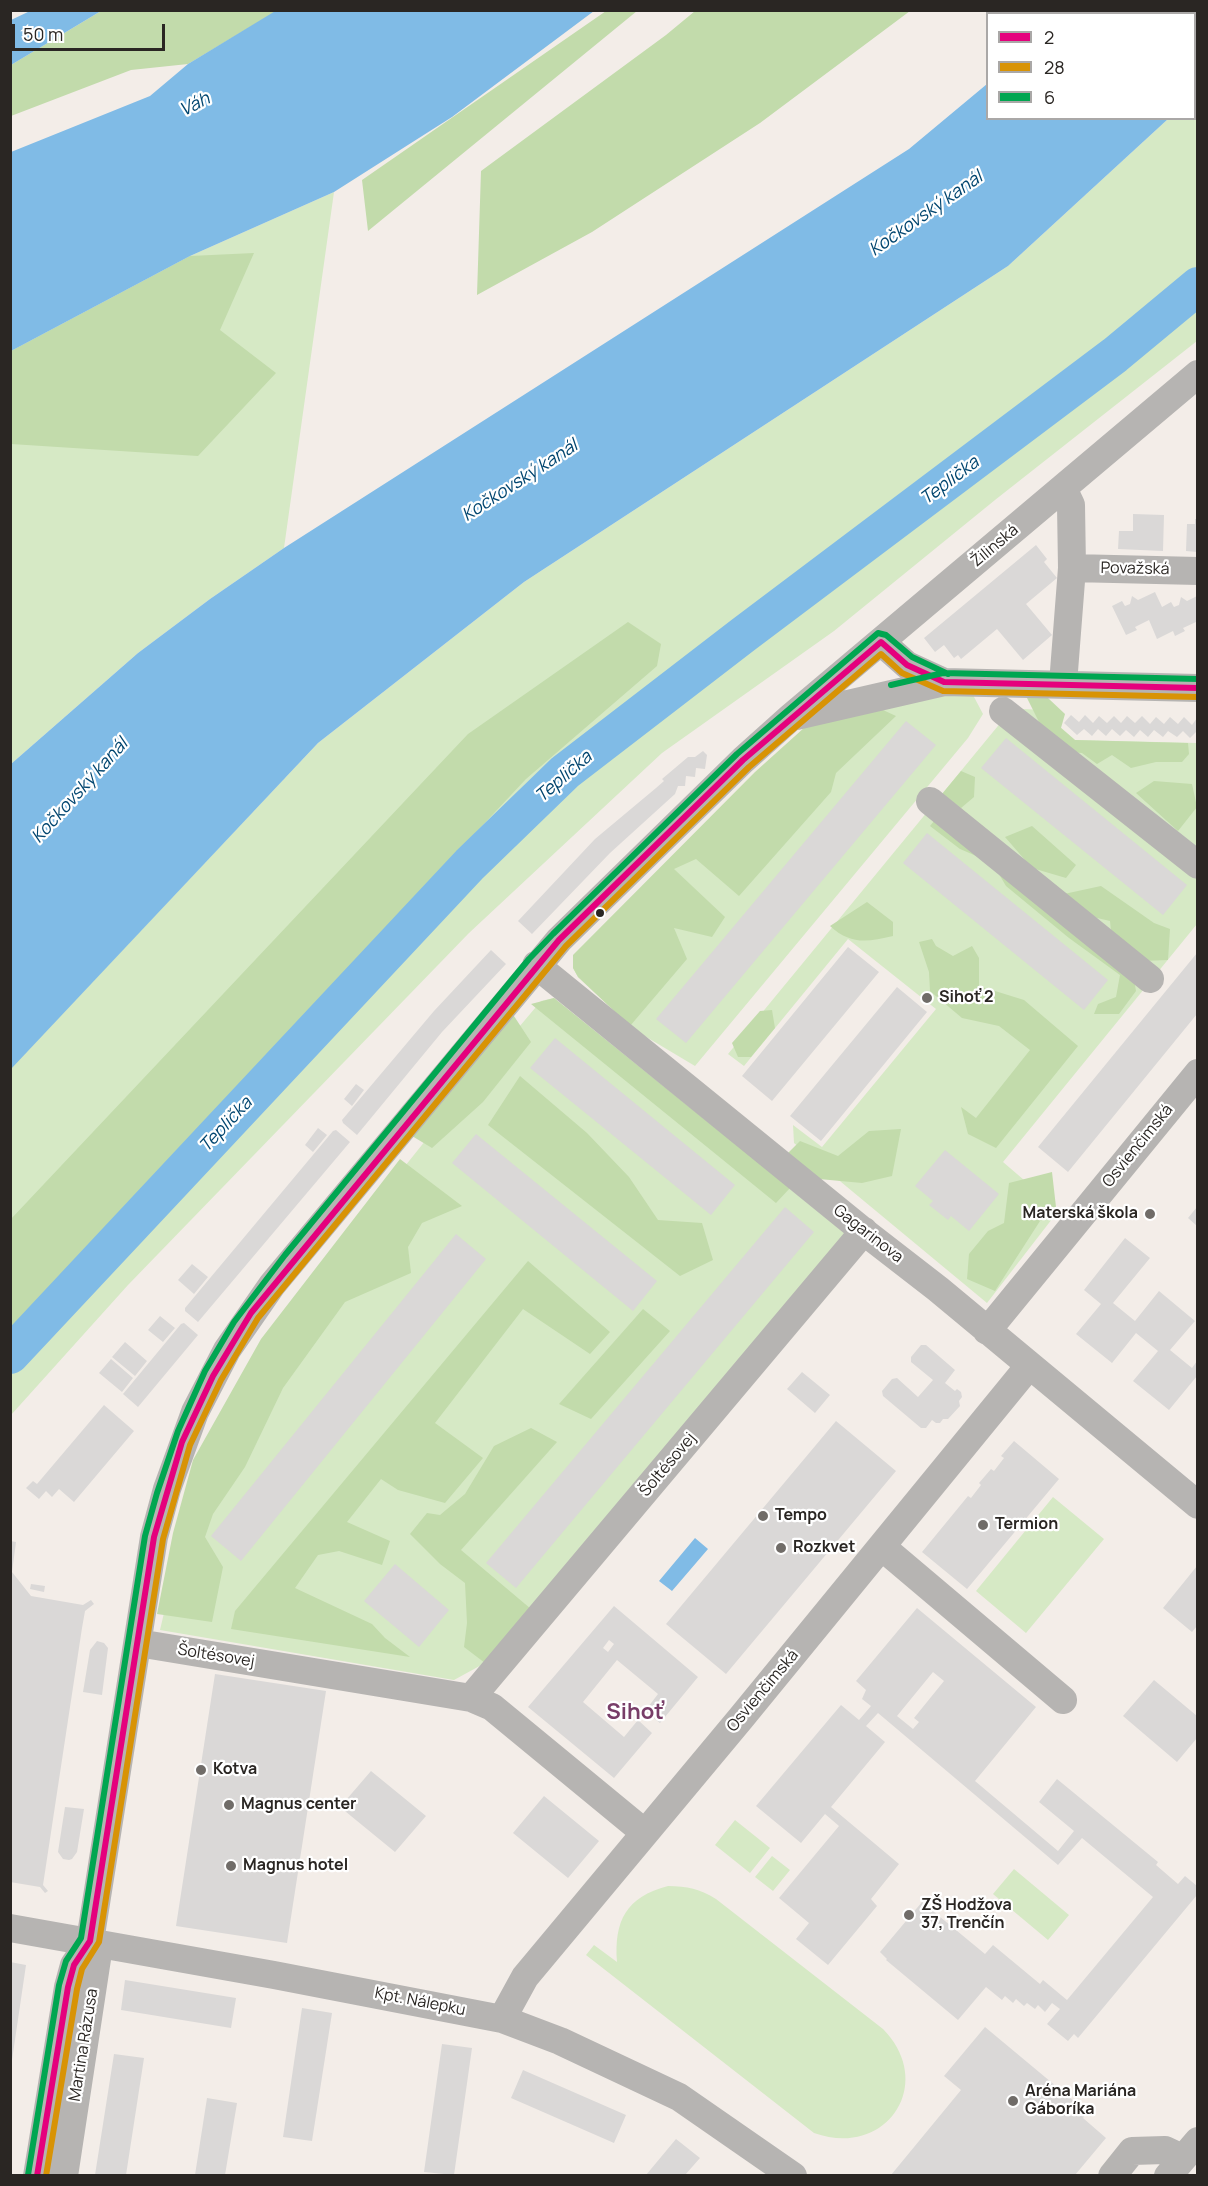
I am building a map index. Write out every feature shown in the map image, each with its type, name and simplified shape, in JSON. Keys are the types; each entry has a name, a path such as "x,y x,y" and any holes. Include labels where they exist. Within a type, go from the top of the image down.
{"street":[{"name":"Žilinská","path":"791,717 1197,374"},
{"path":"1063,488 1071,505 1072,568 1063,684"},
{"name":"Považská","path":"1072,568 1197,571"},
{"path":"881,642 907,665 944,682"},
{"path":"90,1941 154,1537 166,1489 195,1412 227,1350 272,1285 536,965 743,760 791,717 944,682 1197,688"},
{"path":"1002,711 1197,865"},
{"path":"930,801 1150,979"},
{"name":"Gagarinova","path":"536,965 864,1232 938,1289 1197,1505"},
{"name":"Osvienčimská","path":"987,1331 1197,1072"},
{"name":"Šoltésovej","path":"471,1698 864,1232"},
{"name":"Osvienčimská","path":"502,2019 525,1977 1029,1366"},
{"path":"882,1547 1063,1700"},
{"name":"Šoltésovej","path":"138,1643 471,1698 492,1707 645,1833"},
{"name":"Kpt. Nálepku","path":"10,1929 90,1941 502,2019 569,2045 679,2097 793,2175"},
{"name":"Martina Rázusa","path":"37,2175 68,1987 74,1965 90,1941"},
{"name":"Martina Rázusa","path":"64,2175 97,1959 90,1941"},
{"path":"1112,2175 1132,2151 1165,2150 1183,2158"}],"green space":[{"path":"101,11 277,11 188,64 131,70 11,116 11,65"},
{"path":"606,11 637,11 368,231 362,180"},
{"path":"695,11 910,11 760,123 592,232 477,295 481,171 666,35"},
{"path":"1197,92 1197,341 995,500 834,631 662,753 469,933 128,1285 11,1415 10,1069 318,743 524,582 1008,266 1167,120 1196,120"},
{"path":"334,192 284,548 210,599 138,653 11,764 11,351 190,256"},
{"path":"254,253 220,330 276,373 198,456 11,444 11,351 190,256"},
{"path":"628,622 661,644 657,666 526,779 11,1328 11,1219 468,734"},
{"path":"922,693 973,695 983,714 968,738 695,1066 638,1032 578,977 573,968 805,727"},
{"path":"1027,698 1048,698 1065,714 1061,728 1075,740 1188,743 1189,754 1182,762 1156,762 1131,768 1112,755 1097,764 1082,753 1069,752 1044,732"},
{"path":"870,704 896,716 836,773 831,792 739,896 696,859 674,869 725,917 712,937 674,928 687,959 630,1026 578,977 573,968 573,955 755,772 805,727"},
{"path":"1023,709 1062,711 1058,725 1075,740 1197,743 1197,924 1003,1162 1059,1210 987,1303 794,1143 793,1125 822,1147 936,1009 848,939 744,1066 728,1054 1002,721"},
{"path":"961,771 975,777 974,797 961,808 942,794"},
{"path":"1154,781 1192,784 1197,807 1178,831 1136,793"},
{"path":"940,814 1132,967 1136,991 1119,1014 1094,1014 1098,1004 1116,997 1120,975 1069,938 1006,886 996,869 981,858 960,849 930,826"},
{"path":"1032,826 1076,865 1066,878 1032,868 1005,837"},
{"path":"1101,886 1154,923 1170,929 1168,960 1141,961 1112,941 1110,921 1080,914 1064,894"},
{"path":"867,902 893,922 893,936 875,940 852,939 830,926"},
{"path":"932,939 936,946 953,956 972,946 979,958 979,986 1024,1000 1078,1046 996,1148 968,1134 961,1107 976,1118 1030,1050 999,1026 962,1018 930,991 929,972 919,942"},
{"path":"554,998 846,1234 485,1663 454,1680 160,1630 197,1472 294,1305 465,1091 541,1001"},
{"path":"554,998 790,1188 776,1203 531,1004"},
{"path":"772,1010 775,1028 751,1057 738,1057 732,1043 760,1011"},
{"path":"512,1013 531,1042 483,1102 432,1148 412,1136"},
{"path":"520,1076 587,1133 629,1177 658,1220 702,1223 713,1260 680,1276 488,1125"},
{"path":"901,1129 892,1176 862,1183 819,1179 787,1154 800,1141 838,1156 869,1131"},
{"path":"400,1159 462,1206 422,1223 408,1247 411,1273 345,1302 283,1388 245,1467 213,1514 205,1537 223,1567 212,1622 157,1614 173,1533 193,1460 261,1339"},
{"path":"1052,1172 1056,1207 1040,1221 995,1291 967,1279 969,1254 988,1231 1004,1223 1009,1183"},
{"path":"528,1261 610,1332 590,1354 523,1309 435,1423 483,1458 445,1503 398,1490 381,1479 347,1522 390,1541 382,1565 339,1551 318,1555 295,1588 372,1624 385,1638 410,1657 231,1629 235,1611"},
{"path":"643,1309 670,1331 591,1419 559,1404"},
{"path":"531,1428 557,1442 461,1550 531,1609 485,1663 464,1647 467,1623 465,1583 440,1564 410,1534 427,1513 440,1515 465,1494 494,1446"},
{"path":"1053,1497 1104,1539 1026,1633 976,1591"},
{"path":"735,1820 770,1848 750,1873 715,1845"},
{"path":"772,1856 790,1870 773,1891 755,1877"},
{"path":"1014,1869 1069,1915 1048,1940 993,1894"},
{"path":"668,1886 693,1889 716,1899 883,2029 898,2050 905,2072 904,2093 896,2111 882,2126 863,2135 840,2138 814,2133 586,1955 594,1945 617,1962 618,1934 626,1913 642,1897"}],"water":[{"name":"Váh","path":"277,10 594,11 452,117 334,192 190,256 11,351 11,152 150,96 188,64"},
{"path":"1075,10 1197,11 1197,92 1196,94 1196,12 1072,12"},
{"path":"30,11 101,11 11,65 11,20"},
{"name":"Kočkovský kanál","path":"986,85 986,120 1167,120 1008,266 524,582 318,743 11,1069 11,764 138,653 210,599 284,548 909,149"},
{"path":"695,1538 708,1549 672,1591 659,1581"}],"building":[{"path":"1133,514 1164,515 1163,551 1118,549 1119,531 1133,531"},
{"path":"1195,519 1197,519 1197,552 1186,551 1187,524 1195,524"},
{"path":"1036,545 1047,559 1044,562 1057,578 1026,604 1052,635 1023,660 997,629 961,659 958,655 954,658 944,645 935,652 924,638"},
{"path":"1155,592 1162,607 1171,602 1174,607 1179,605 1181,597 1187,601 1197,596 1197,625 1196,622 1183,628 1185,631 1175,636 1173,631 1157,639 1149,620 1135,627 1137,630 1126,635 1112,606 1122,601 1125,606 1130,604 1132,596 1138,600"},
{"path":"1071,715 1079,722 1085,715 1093,723 1099,716 1107,723 1114,716 1121,723 1127,716 1135,723 1142,716 1150,724 1156,717 1164,724 1170,717 1178,724 1184,717 1192,725 1197,718 1197,731 1190,738 1183,731 1177,737 1168,731 1163,737 1154,730 1148,737 1140,730 1134,737 1126,730 1120,736 1112,729 1106,736 1098,729 1092,736 1084,729 1077,735 1064,723"},
{"path":"906,721 936,745 686,1043 656,1019"},
{"path":"1006,738 1187,885 1163,915 981,768"},
{"path":"703,751 707,755 705,769 696,768 695,777 686,776 685,786 678,786 675,794 610,853 532,934 518,921 595,839 664,781 662,779 688,757 695,757"},
{"path":"927,833 1108,980 1084,1010 903,863"},
{"path":"848,947 879,972 772,1101 742,1076"},
{"path":"491,950 506,964 442,1032 357,1135 342,1120 434,1011"},
{"path":"1197,953 1197,1014 1068,1172 1038,1147"},
{"path":"897,987 927,1012 821,1141 790,1116"},
{"path":"555,1038 735,1185 711,1215 530,1068"},
{"path":"356,1084 364,1090 352,1106 344,1099"},
{"path":"318,1128 327,1135 313,1152 305,1145"},
{"path":"336,1130 350,1142 198,1322 185,1311 185,1308"},
{"path":"476,1134 657,1281 633,1311 452,1163"},
{"path":"945,1150 999,1194 969,1231 951,1216 948,1220 929,1205 933,1201 915,1186"},
{"path":"785,1207 814,1232 516,1588 486,1563"},
{"path":"1197,1207 1197,1226 1188,1218"},
{"path":"456,1234 486,1259 241,1561 211,1536"},
{"path":"1125,1238 1150,1258 1113,1303 1135,1321 1159,1291 1195,1321 1170,1350 1192,1368 1197,1361 1197,1376 1169,1410 1133,1381 1158,1351 1136,1333 1112,1363 1076,1334 1101,1304 1084,1290"},
{"path":"192,1264 208,1277 194,1294 178,1280"},
{"path":"160,1316 175,1328 163,1342 148,1330"},
{"path":"184,1323 198,1335 138,1407 123,1394"},
{"path":"125,1342 147,1361 135,1376 112,1357"},
{"path":"921,1345 926,1345 955,1370 945,1383 955,1391 957,1389 961,1392 962,1397 959,1401 960,1406 948,1419 943,1419 940,1423 932,1420 926,1428 921,1428 883,1396 882,1391 892,1379 897,1378 918,1397 933,1380 911,1362 911,1357"},
{"path":"111,1359 133,1378 122,1392 99,1373"},
{"path":"802,1372 830,1395 815,1413 787,1389"},
{"path":"104,1405 134,1431 74,1502 59,1489 52,1497 46,1491 39,1499 26,1488 33,1481 37,1484"},
{"name":"Rozkvet","path":"836,1421 896,1471 726,1674 666,1624"},
{"name":"Termion","path":"1014,1441 1059,1479 967,1589 922,1552 968,1496 971,1498 981,1485 979,1483 991,1469 994,1471 1004,1458 1001,1456"},
{"path":"10,1541 16,1542 12,1572 31,1596 83,1605 91,1600 94,1604 85,1611 82,1628 43,1885 48,1891 45,1893 40,1887 10,1882"},
{"path":"395,1564 449,1610 419,1647 364,1601"},
{"path":"1197,1566 1197,1626 1192,1632 1163,1608"},
{"path":"31,1584 45,1586 44,1592 30,1589"},
{"path":"614,1606 698,1677 660,1723 645,1711 658,1694 617,1660 583,1702 624,1737 638,1720 652,1733 614,1778 528,1707","holes":["609,1640 614,1644 608,1652 603,1648"]},
{"path":"917,1608 1036,1707 975,1781 1058,1851 1074,1831 1039,1802 1057,1779 1158,1862 1156,1865 1178,1884 1185,1876 1197,1886 1197,1895 1078,2038 1074,2034 1068,2041 1047,2024 1060,2009 1052,2003 1045,2012 1038,2005 1035,2009 1027,2003 1024,2006 1016,1999 1013,2003 1005,1996 1002,2000 986,1987 958,2020 886,1960 880,1952 922,1902 985,1954 993,1945 1040,1984 1043,1980 1067,2000 1153,1897 1082,1838 1058,1865 878,1713 866,1726 885,1742 831,1807 899,1864 871,1899 877,1906 828,1965 796,1939 809,1923 779,1898 839,1826 825,1814 801,1843 756,1806 841,1705 859,1720 871,1706 862,1699 866,1690 856,1681","holes":["933,1672 944,1681 914,1718 919,1722 913,1729 897,1716"]},
{"path":"97,1641 104,1643 108,1648 102,1695 83,1692 90,1650"},
{"path":"215,1674 326,1691 287,1943 176,1926"},
{"path":"1154,1680 1197,1716 1197,1738 1177,1762 1123,1716"},
{"path":"371,1771 426,1816 395,1852 340,1807"},
{"path":"544,1796 599,1841 568,1878 513,1833"},
{"path":"65,1807 84,1809 77,1852 69,1860 63,1859 58,1852"},
{"path":"10,1962 26,1965 12,2060 10,2060"},
{"path":"125,1980 236,1998 231,2028 121,2010"},
{"path":"302,2008 332,2013 312,2141 283,2137"},
{"name":"Aréna Mariána Gáboríka","path":"985,2027 1087,2112 1083,2118 1106,2138 1075,2175 891,2175 961,2090 944,2076"},
{"path":"442,2044 472,2048 454,2175 424,2172"},
{"path":"114,2054 144,2058 126,2175 95,2175"},
{"path":"523,2070 626,2115 614,2143 511,2098"},
{"path":"207,2098 237,2103 225,2175 195,2175"},
{"path":"676,2139 700,2158 685,2175 646,2175"}],"waterway":[{"name":"Teplička","path":"10,1355 470,864 565,772 1115,355 1198,286"}],"transit line":[{"name":"6","path":"28,2175 59,1985 66,1961 81,1938 145,1536 178,1431 205,1371 234,1322 285,1255 529,959 737,754 878,633 886,635 912,657 948,674"},
{"name":"2","path":"37,2176 68,1987 74,1965 90,1941 154,1537 182,1442 213,1376 251,1313 559,940 743,760 881,642 907,665 944,682 1198,688"},
{"name":"28","path":"46,2176 77,1989 82,1969 99,1942 163,1539 190,1445 221,1380 258,1318 566,946 749,767 881,654 902,673 943,691 1198,697"},
{"name":"6","path":"891,685 943,673 1198,679"}],"place":[{"name":"Sihoť 2","path":"927,998"},
{"name":"Materská škola","path":"1150,1214"},
{"name":"Tempo","path":"763,1516"},
{"name":"Termion","path":"983,1525"},
{"name":"Rozkvet","path":"781,1548"},
{"name":"Kotva","path":"201,1770"},
{"name":"Magnus center","path":"229,1805"},
{"name":"Magnus hotel","path":"231,1866"},
{"name":"ZŠ Hodžova 37, Trenčín","path":"909,1915"},
{"name":"Aréna Mariána Gáboríka","path":"1013,2101"}],"district":[{"name":"Sihoť","path":"635,1713"}]}
